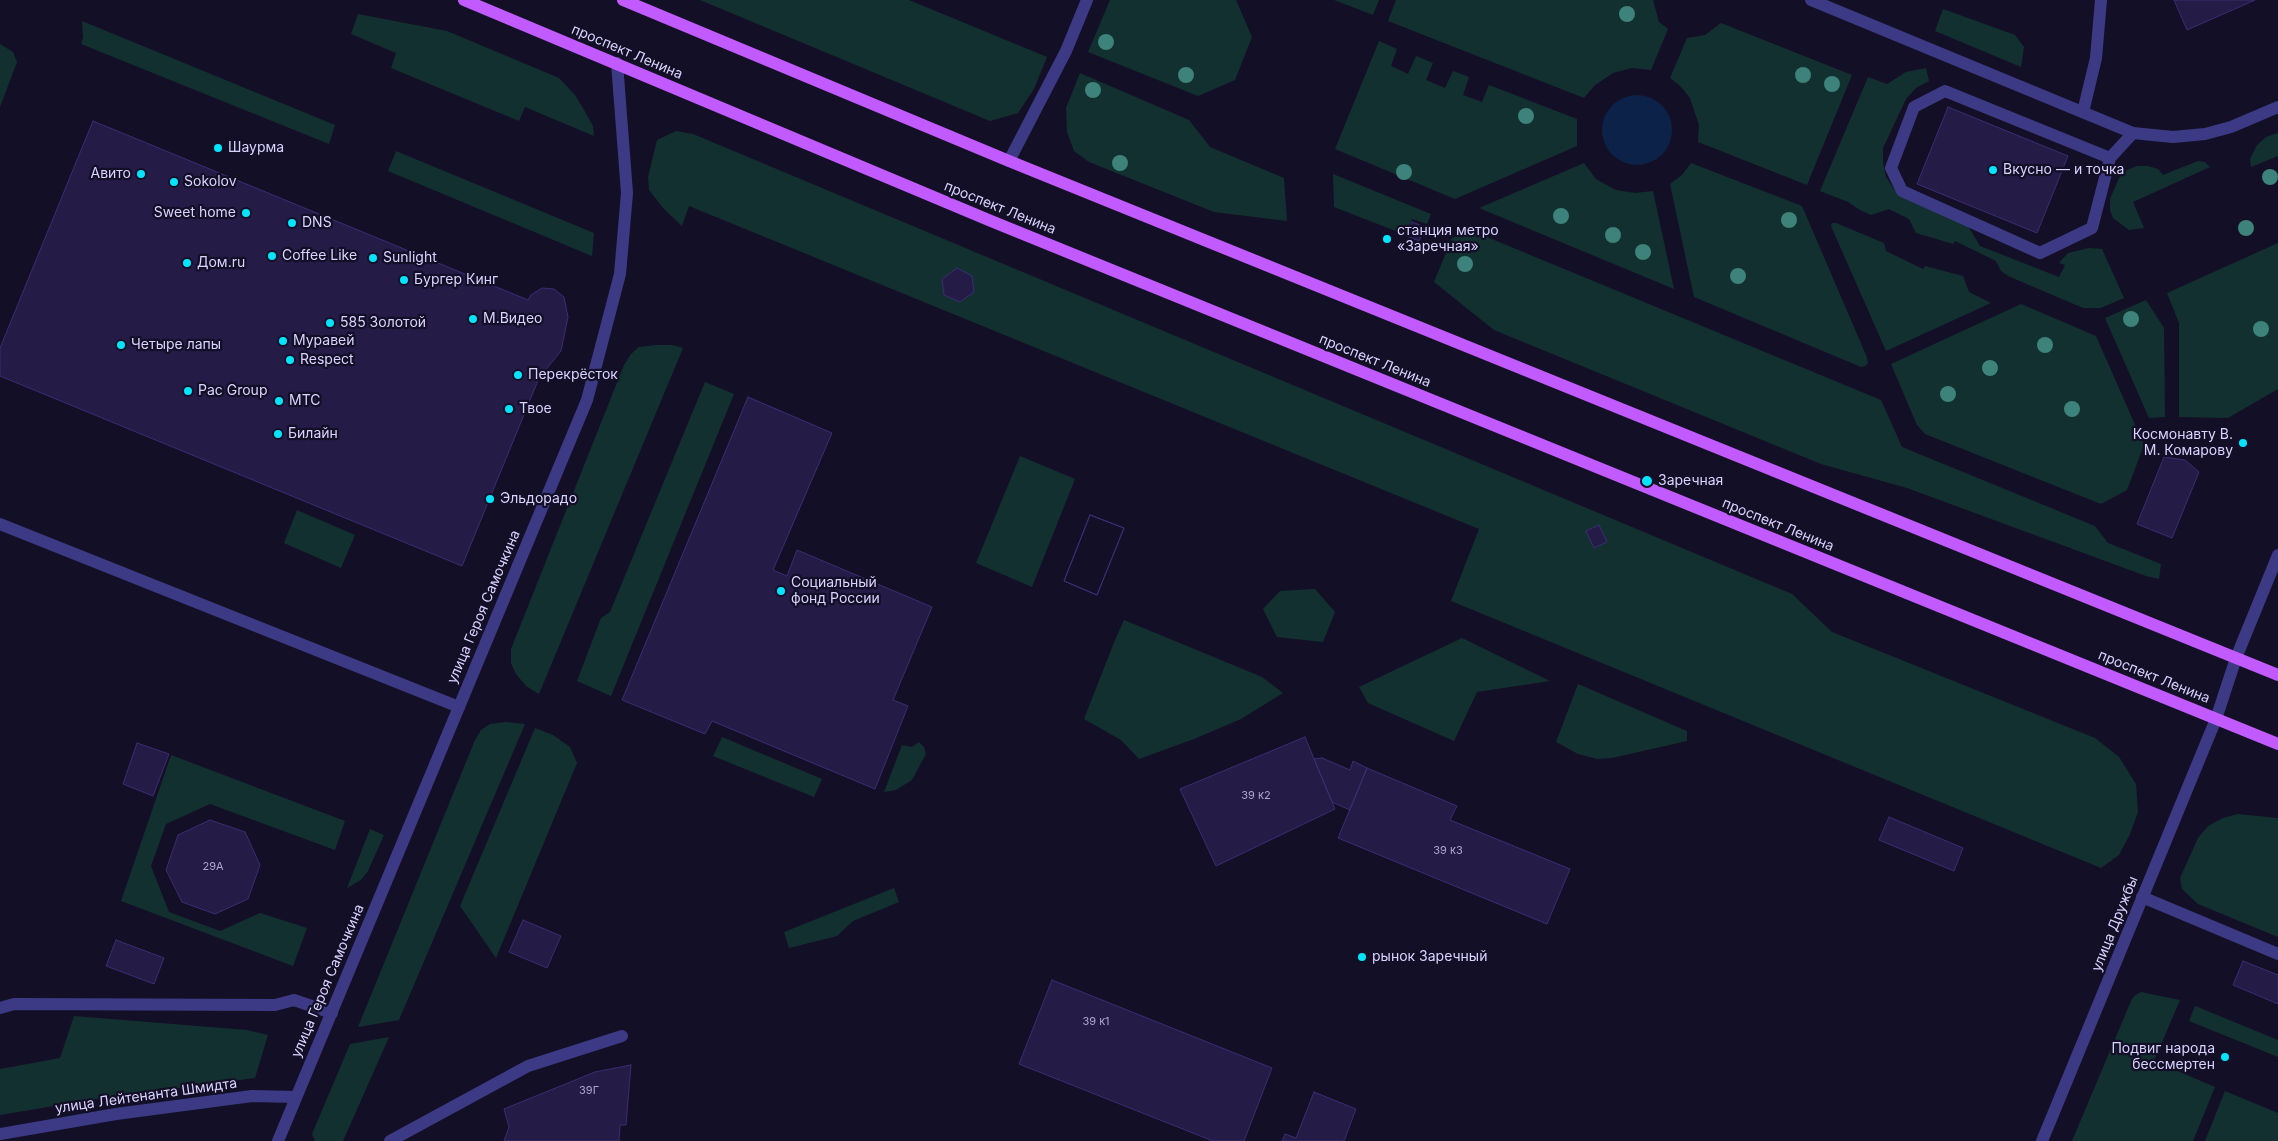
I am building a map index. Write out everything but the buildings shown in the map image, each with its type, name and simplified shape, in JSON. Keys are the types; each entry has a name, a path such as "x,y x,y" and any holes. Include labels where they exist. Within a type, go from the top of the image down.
{"main road":[{"name":"проспект Ленина","path":"464,0 991,221 2278,744"},
{"path":"622,0 1009,161 2278,675"}],"street":[{"path":"1009,161 1066,51 1087,0"},
{"path":"1811,0 2133,133 2173,137 2205,134 2231,127 2278,108"},
{"path":"2083,112 2096,58 2101,0"},
{"name":"улица Героя Самочкина","path":"278,1141 587,400 620,274 627,193 617,64"},
{"path":"2110,158 1945,91 1914,107 1891,168 1902,191 2040,253 2092,228 2110,158 2133,133"},
{"path":"0,524 459,707"},
{"name":"улица Дружбы","path":"2042,1141 2216,719 2236,658 2278,555"},
{"path":"2142,897 2278,954"},
{"path":"0,1008 14,1004 275,1005 294,1000 332,1013"},
{"path":"390,1141 528,1066 622,1036"},
{"name":"улица Лейтенанта Шмидта","path":"0,1134 116,1114 252,1096 296,1097"}],"green space":[{"path":"700,0 909,0 1047,57 1034,89 1018,113 990,121"},
{"path":"1110,0 1236,0 1252,37 1235,80 1198,96 1088,52"},
{"path":"1334,0 1379,0 1373,15"},
{"path":"1396,0 1653,0 1659,22 1668,29 1651,70 1632,68 1613,73 1595,85 1584,98 1388,21"},
{"path":"1943,9 2015,35 2024,47 2021,67 1935,31"},
{"path":"358,14 447,31 559,78 575,95 593,126 594,136 525,107 519,121 391,68 396,53 351,34"},
{"path":"82,21 335,125 329,144 81,44 83,37"},
{"path":"1721,23 1852,75 1807,185 1698,142 1699,125 1690,98 1670,78 1687,38 1705,35"},
{"path":"1379,41 1397,49 1391,66 1408,74 1416,56 1433,63 1426,80 1445,88 1453,71 1469,77 1463,95 1482,102 1489,85 1577,119 1577,146 1455,199 1335,149"},
{"path":"0,44 13,52 17,62 0,107"},
{"path":"1926,68 1929,81 1916,88 1906,99 1883,148 1886,177 1894,189 1906,199 1968,226 1980,246 2059,277 2065,265 2059,263 2068,253 2089,248 2102,249 2124,298 2101,308 2083,308 2008,276 2001,271 1996,261 1955,241 1953,244 1916,233 1909,219 1889,209 1871,215 1848,202 1820,191 1868,77 1887,84 1906,72"},
{"path":"1080,73 1189,120 1210,147 1284,178 1287,221 1214,212 1089,162 1074,151 1067,132 1066,108"},
{"path":"676,131 693,134 1792,594 1832,632 2095,738 2119,757 2136,784 2138,812 2130,834 2119,855 2101,868 1451,601 1479,529 689,206 682,226 664,209 649,190 648,177 657,140"},
{"path":"2278,133 2278,156 2251,167 2250,159 2257,145 2266,137"},
{"path":"396,151 594,233 592,256 388,171"},
{"path":"2198,161 2205,162 2210,167 2133,202 2144,228 2129,230 2113,218 2110,210 2110,199 2119,178 2127,170 2137,166 2148,166 2158,169 2163,175"},
{"path":"1584,163 1596,179 1616,190 1635,193 1653,191 1674,289 1479,208"},
{"path":"1691,163 1802,206 1866,355 1868,363 1865,366 1861,367 1694,297 1670,184 1682,175"},
{"path":"1333,174 1431,214 1427,224 1412,219 1406,235 1334,207"},
{"path":"1832,223 1884,243 1886,251 1923,269 1925,266 1963,276 1969,292 1991,303 1886,351 1831,226"},
{"path":"1470,230 1881,400 1902,447 2095,526 2108,543 2161,564 2159,579 2146,576 1907,488 1821,464 1494,330 1434,282 1452,238"},
{"path":"2278,243 2278,389 2228,418 2179,417 2179,323 2167,293"},
{"path":"2146,300 2164,328 2165,417 2149,418 2105,318"},
{"path":"2021,304 2096,336 2144,445 2127,490 2101,504 1925,434 1917,425 1891,364"},
{"path":"672,345 683,348 539,694 526,686 516,674 511,663 511,649 624,365 631,354 639,347"},
{"path":"705,382 734,394 611,696 577,681 601,618 610,612"},
{"path":"1020,456 1075,479 1032,587 976,563"},
{"path":"297,510 355,535 341,568 284,543"},
{"path":"1315,589 1335,612 1323,642 1277,637 1263,609 1280,591"},
{"path":"1124,620 1262,677 1283,693 1241,719 1139,759 1121,740 1084,719"},
{"path":"1462,638 1550,681 1477,692 1454,741 1368,703 1359,687"},
{"path":"1578,684 1687,731 1687,741 1612,758 1597,759 1578,754 1556,742"},
{"path":"506,722 525,724 399,1020 358,1027 475,740 481,730 490,724"},
{"path":"535,728 553,735 570,747 577,763 496,958 460,906"},
{"path":"722,737 822,779 814,797 713,756"},
{"path":"919,742 924,747 926,754 912,780 896,790 884,792 902,745 912,747"},
{"path":"171,755 345,821 335,850 210,804 166,824 151,866 169,912 220,931 260,913 307,928 293,966 121,901"},
{"path":"2238,814 2278,818 2278,937 2198,904 2182,889 2180,878 2198,838 2208,826 2223,818"},
{"path":"370,829 384,835 368,871 361,880 347,888"},
{"path":"894,888 899,902 853,921 837,936 789,948 784,932"},
{"path":"2141,992 2180,1000 2154,1061 2215,1087 2193,1141 2072,1141 2131,1001 2134,996"},
{"path":"2195,1006 2278,1040 2278,1057 2189,1021"},
{"path":"74,1016 247,1030 268,1035 255,1078 102,1098 0,1115 0,1069 60,1058"},
{"path":"389,1037 343,1141 315,1141 312,1134 350,1044"},
{"path":"2225,1091 2278,1113 2278,1141 2205,1141"}],"water":[{"path":"1644,95 1657,101 1666,110 1670,116 1672,130 1670,144 1662,155 1651,163 1630,165 1623,163 1612,155 1604,144 1602,123 1604,116 1612,105 1623,97"}],"place":[{"name":"Шаурма","path":"218,148"},
{"name":"Вкусно — и точка","path":"1993,170"},
{"name":"Авито","path":"141,174"},
{"name":"Sokolov","path":"174,182"},
{"name":"Sweet home","path":"246,213"},
{"name":"DNS","path":"292,223"},
{"name":"станция метро «Заречная»","path":"1387,239"},
{"name":"Coffee Like","path":"272,256"},
{"name":"Sunlight","path":"373,258"},
{"name":"Дом.ru","path":"187,263"},
{"name":"Бургер Кинг","path":"404,280"},
{"name":"М.Видео","path":"473,319"},
{"name":"585 Золотой","path":"330,323"},
{"name":"Муравей","path":"283,341"},
{"name":"Четыре лапы","path":"121,345"},
{"name":"Respect","path":"290,360"},
{"name":"Перекрёсток","path":"518,375"},
{"name":"Pac Group","path":"188,391"},
{"name":"МТС","path":"279,401"},
{"name":"Твое","path":"509,409"},
{"name":"Билайн","path":"278,434"},
{"name":"Космонавту В. М. Комарову","path":"2243,443"},
{"name":"Заречная","path":"1647,481"},
{"name":"Эльдорадо","path":"490,499"},
{"name":"Социальный фонд России","path":"781,591"},
{"name":"рынок Заречный","path":"1362,957"},
{"name":"Подвиг народа бессмертен","path":"2225,1057"}]}
